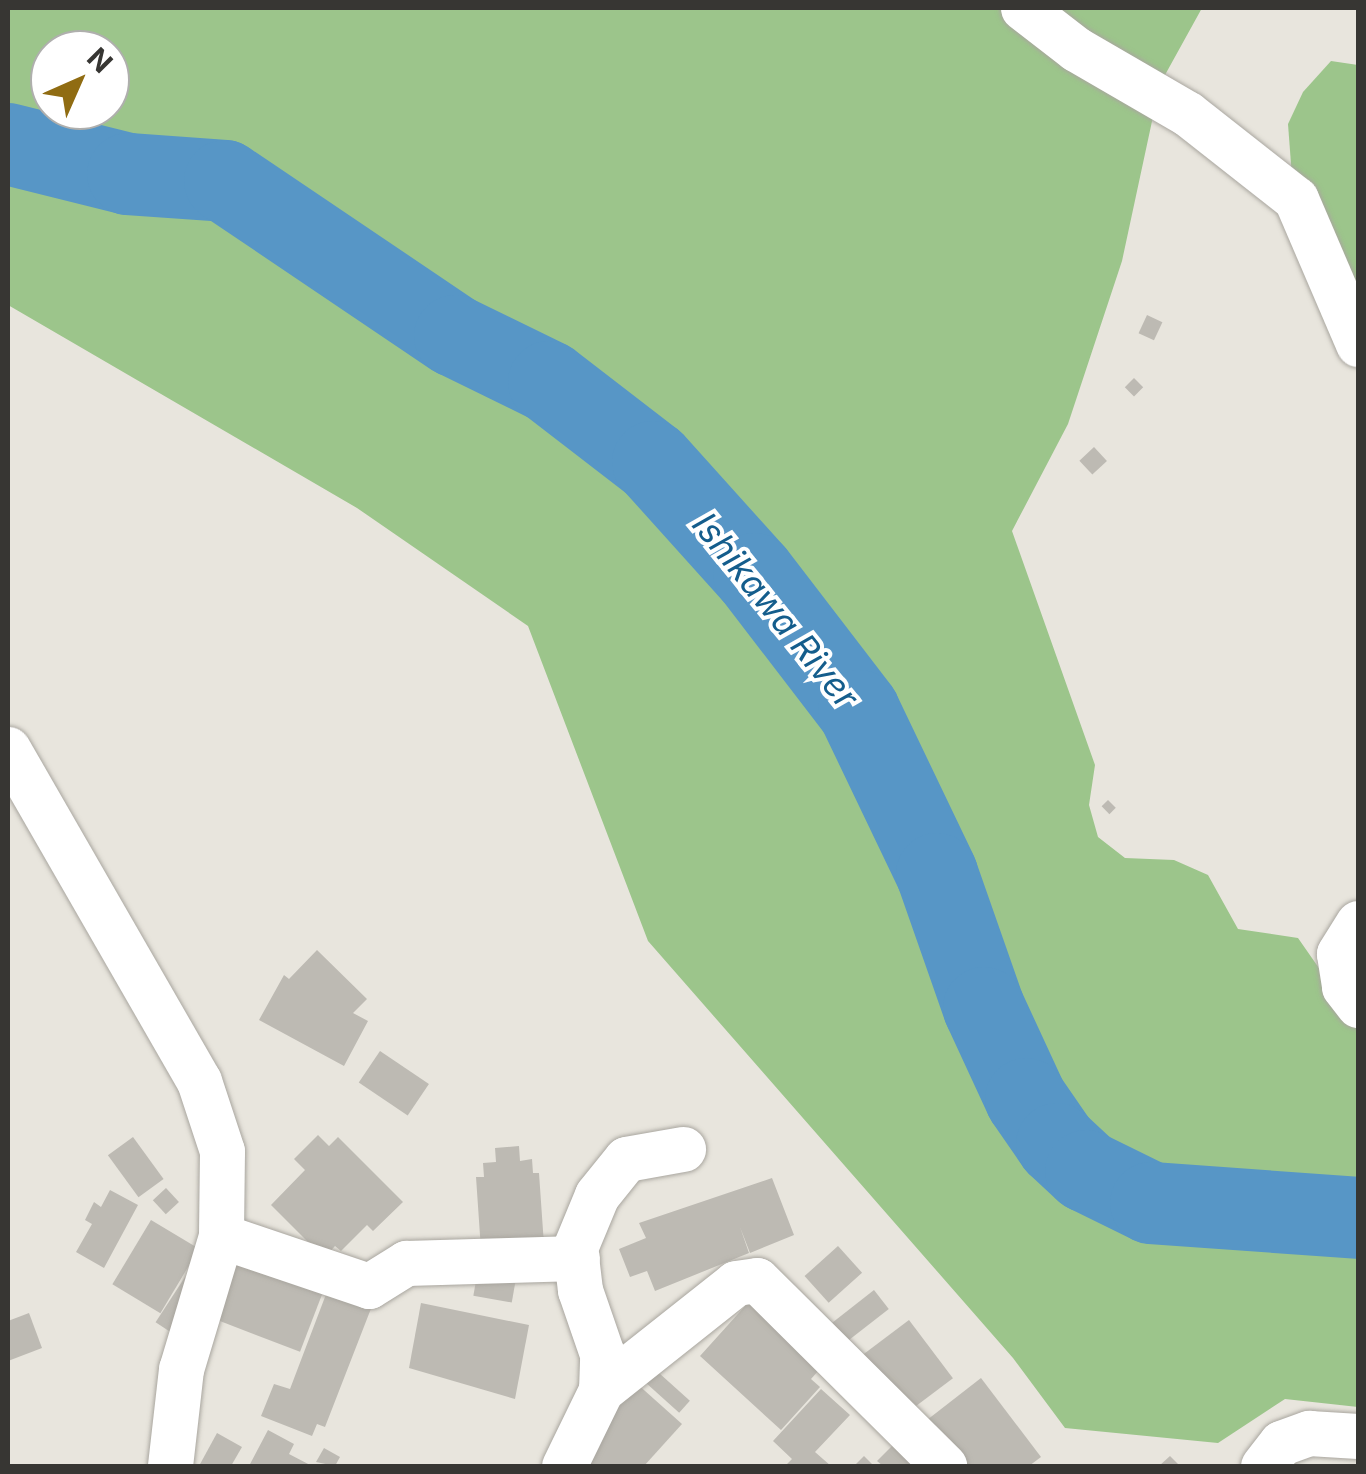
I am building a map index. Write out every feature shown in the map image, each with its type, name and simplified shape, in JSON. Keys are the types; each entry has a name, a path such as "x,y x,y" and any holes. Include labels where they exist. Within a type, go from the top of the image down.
{"street":[{"path":"1024,8 1076,48 1188,114 1296,199 1358,344"},
{"path":"8,750 200,1081 222,1152 221,1236 181,1369 170,1466"},
{"path":"1358,923 1339,954 1344,987 1358,1004"},
{"path":"564,1466 601,1390 602,1354 576,1258 597,1195 626,1159 683,1149"},
{"path":"221,1236 369,1286 406,1263 576,1258"},
{"path":"601,1390 736,1284 757,1280 944,1466"},
{"path":"1263,1466 1281,1443 1309,1433 1358,1436"}],"green space":[{"path":"8,8 1202,8 1160,84 1122,261 1068,424 1012,531 1095,765 1089,805 1098,837 1125,858 1174,860 1208,875 1238,929 1298,938 1321,971 1358,952 1358,1407 1285,1399 1218,1443 1065,1428 1013,1358 648,941 528,626 357,508 8,305"},
{"path":"1331,61 1358,65 1358,296 1292,177 1288,124 1303,92"}],"building":[{"path":"1147,315 1162,322 1154,340 1139,333"},
{"path":"1134,378 1143,387 1134,396 1125,387"},
{"path":"1094,447 1107,461 1092,475 1079,461"},
{"path":"1108,800 1116,808 1109,814 1102,806"},
{"path":"317,950 367,999 353,1013 368,1021 344,1066 259,1020 284,975 289,979"},
{"path":"380,1051 429,1084 408,1115 359,1083"},
{"path":"318,1135 329,1146 338,1137 403,1202 373,1231 367,1225 341,1251 335,1246 324,1258 271,1205 305,1170 294,1159"},
{"path":"133,1137 164,1179 138,1197 108,1155"},
{"path":"519,1146 520,1161 532,1159 533,1173 539,1173 544,1245 481,1250 476,1177 484,1177 483,1163 496,1162 495,1148"},
{"path":"772,1178 794,1235 750,1253 740,1227 749,1253 655,1291 647,1271 630,1277 619,1249 646,1238 639,1223"},
{"path":"166,1188 179,1202 166,1214 153,1200"},
{"path":"110,1190 138,1205 104,1268 76,1252 92,1224 85,1220 94,1202 101,1207"},
{"path":"151,1220 199,1249 160,1313 112,1284"},
{"path":"838,1246 862,1273 829,1303 805,1276"},
{"path":"240,1257 324,1289 300,1352 216,1320"},
{"path":"477,1275 515,1282 512,1302 473,1296"},
{"path":"185,1277 202,1288 172,1333 156,1322"},
{"path":"328,1289 372,1306 325,1427 317,1424 312,1436 261,1416 274,1384 290,1389"},
{"path":"874,1290 889,1309 847,1342 832,1323"},
{"path":"755,1295 819,1370 811,1379 820,1387 781,1430 700,1356"},
{"path":"421,1303 529,1325 515,1399 409,1368"},
{"path":"29,1313 42,1348 8,1361 8,1321"},
{"path":"909,1320 953,1378 907,1413 863,1354"},
{"path":"649,1364 690,1401 679,1413 638,1376"},
{"path":"981,1378 1041,1457 1029,1466 962,1466 927,1420"},
{"path":"635,1382 682,1424 644,1466 580,1466 586,1436"},
{"path":"821,1389 850,1415 815,1452 831,1466 785,1466 792,1459 773,1441"},
{"path":"268,1430 294,1444 289,1454 312,1466 249,1466"},
{"path":"217,1433 242,1447 231,1466 199,1466"},
{"path":"900,1438 929,1466 883,1466 877,1461"},
{"path":"324,1448 340,1457 335,1466 316,1462"},
{"path":"864,1456 874,1466 854,1466"},
{"path":"1170,1456 1180,1466 1159,1466"}],"waterway":[{"name":"Ishikawa River","path":"8,144 128,174 225,181 455,336 549,382 653,462 754,574 859,711 937,874 984,1008 1026,1099 1057,1144 1086,1171 1151,1203 1358,1218"}]}
